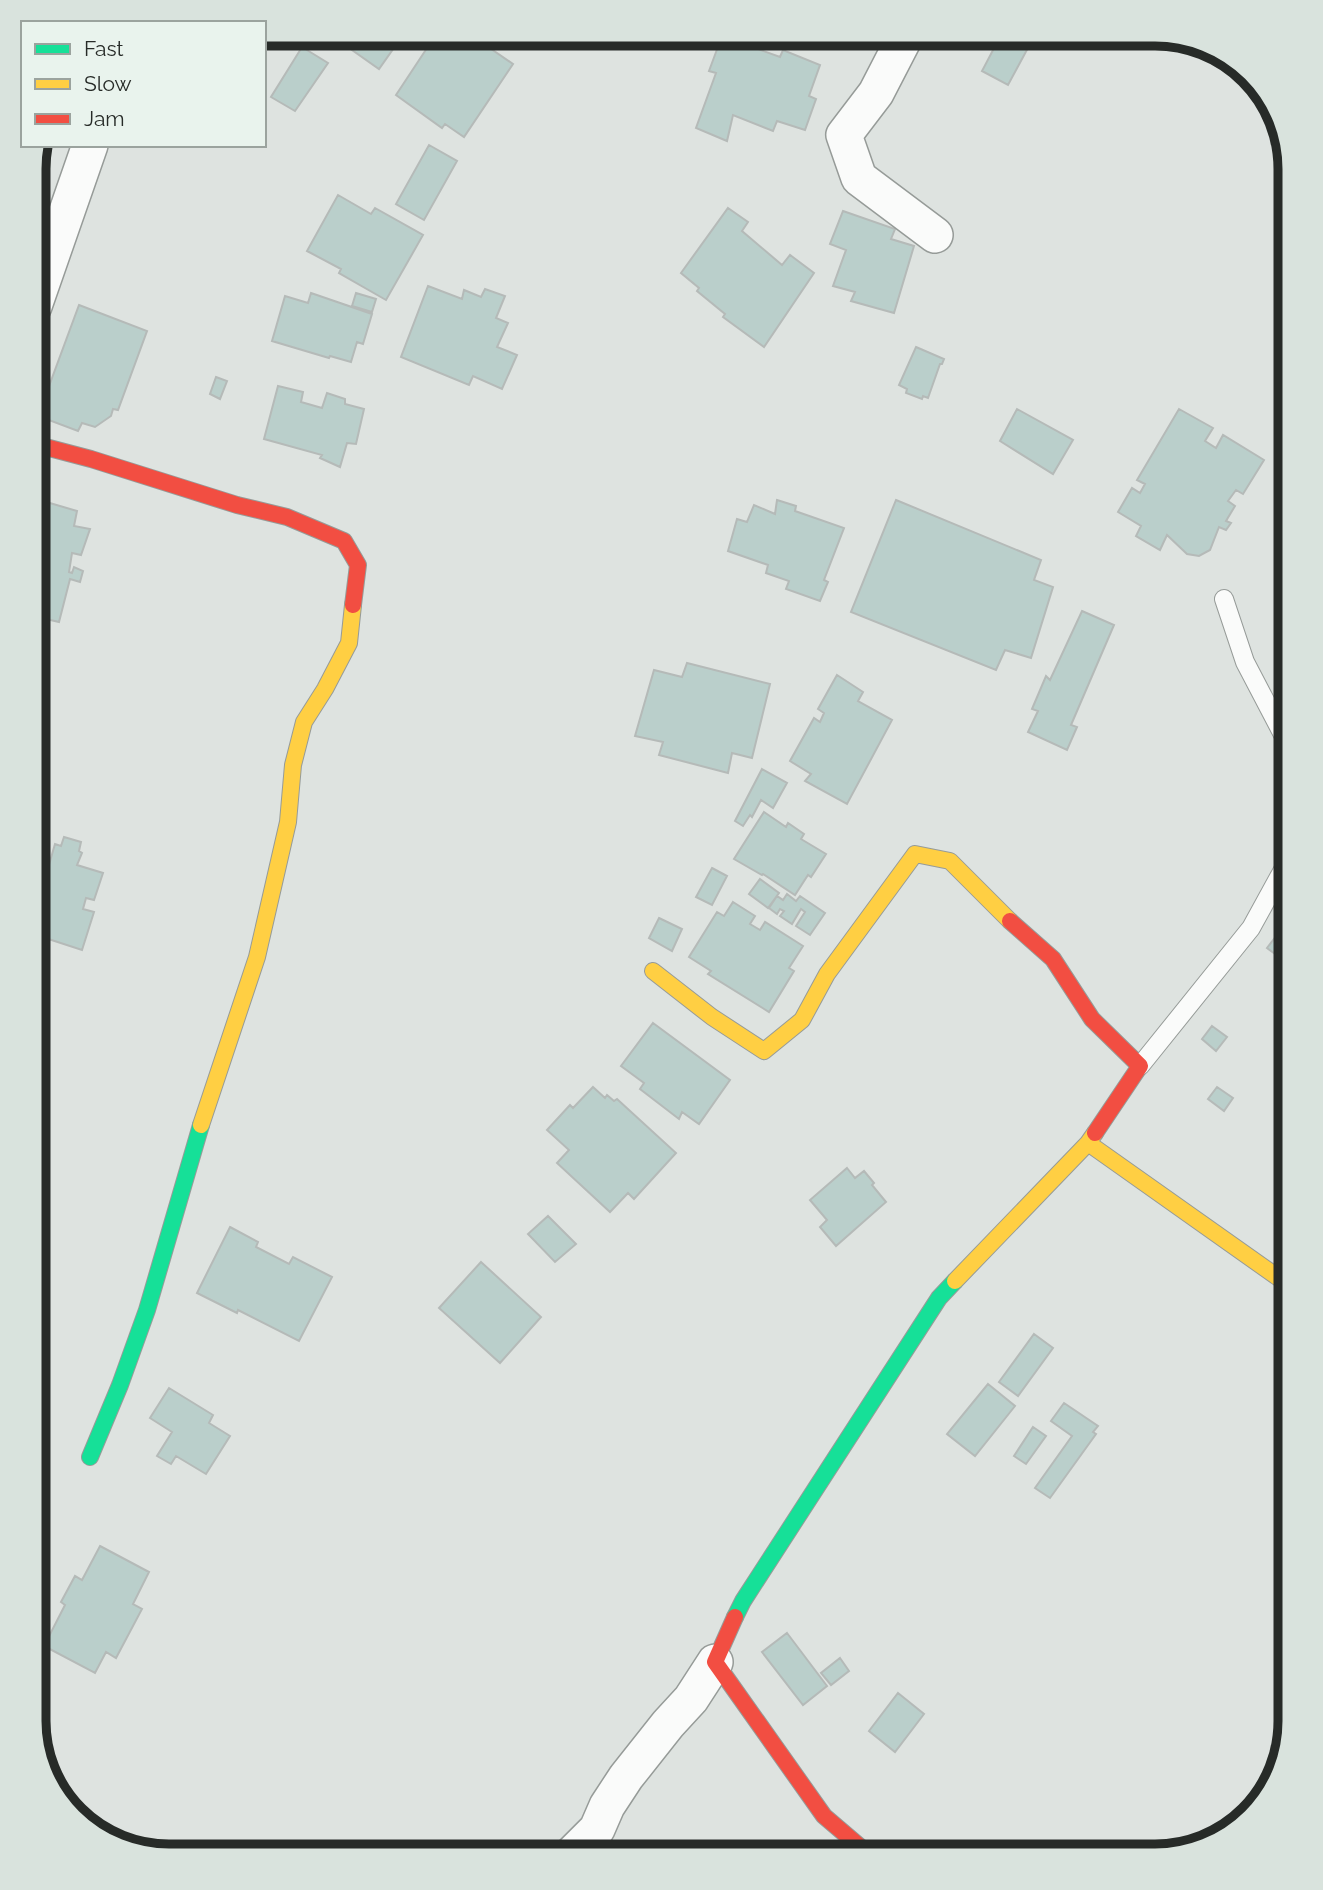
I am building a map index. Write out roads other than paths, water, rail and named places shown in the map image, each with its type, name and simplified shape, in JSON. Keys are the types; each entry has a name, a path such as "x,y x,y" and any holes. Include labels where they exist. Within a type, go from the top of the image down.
{"street":[{"path":"900,46 876,93 844,135 859,178 935,234"},
{"path":"46,272 89,147"},
{"path":"46,447 224,501 287,517 344,541 358,565 349,643 304,722 296,754 288,821 257,957 191,1155 147,1310 90,1457"},
{"path":"582,1844 597,1829 607,1806 626,1777 691,1699 715,1662 743,1601 939,1298 1088,1143 1140,1066 1092,1019 1053,959 1004,916 950,860 915,853 827,974 802,1020 764,1051 712,1017 653,971"},
{"path":"1088,1143 1278,1278"},
{"path":"715,1662 824,1816 857,1844"}],"lane":[{"path":"1224,599 1244,662 1278,726"},
{"path":"1140,1066 1251,928 1278,879"}]}
